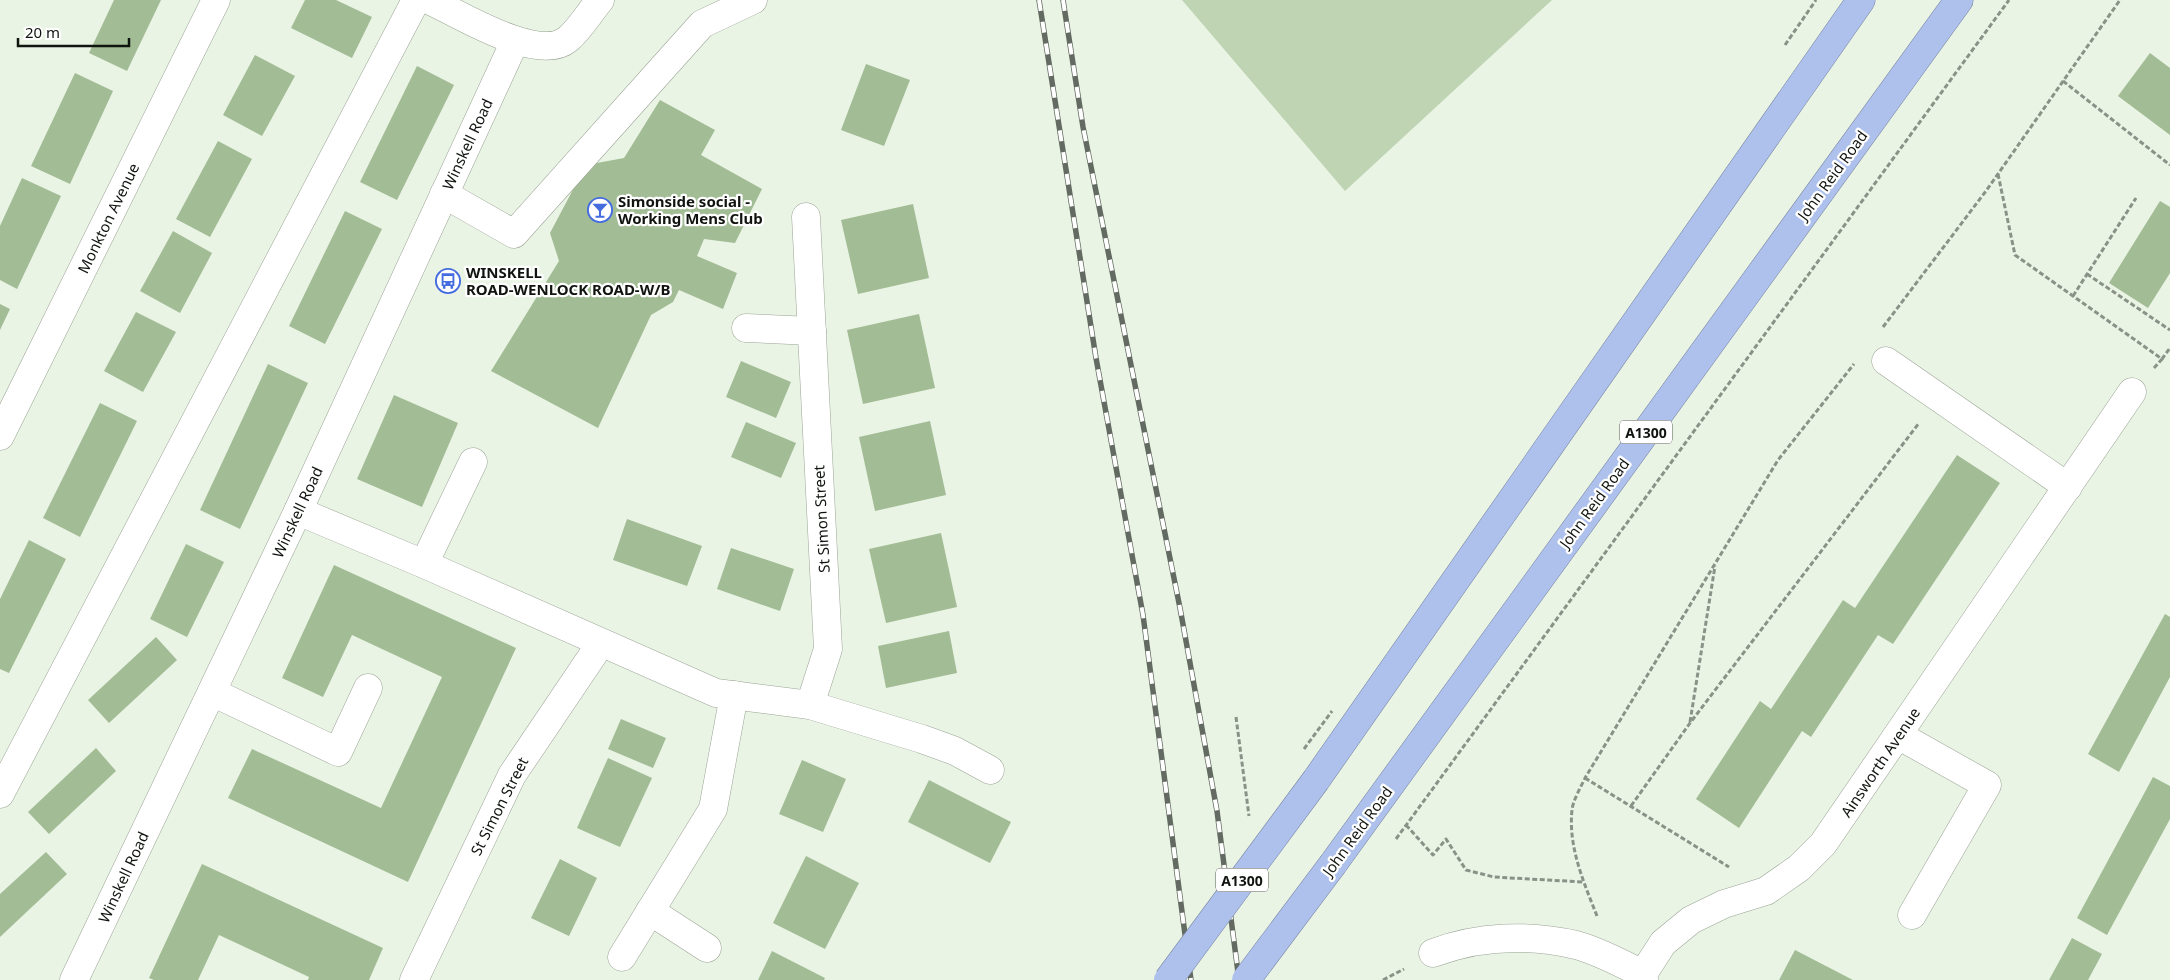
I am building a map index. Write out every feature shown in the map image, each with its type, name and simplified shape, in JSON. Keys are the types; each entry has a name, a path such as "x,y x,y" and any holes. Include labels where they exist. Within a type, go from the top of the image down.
{"highway":[{"name":"A1300","path":"1168,980 1316,780 1860,0"},
{"name":"John Reid Road","path":"1246,980 1958,0"}],"street":[{"name":"Monkton Avenue","path":"0,436 216,0"},
{"path":"0,794 416,0"},
{"path":"429,0 515,41 549,47 568,40 600,0"},
{"path":"444,194 514,234 702,24 753,0"},
{"name":"Winskell Road","path":"74,980 298,510 515,41"},
{"name":"St Simon Street","path":"806,217 828,649 810,705"},
{"path":"746,328 812,331"},
{"path":"1876,355 2068,487"},
{"name":"Ainsworth Avenue","path":"1644,977 1663,943 1691,920 1724,904 1766,891 1798,868 1823,844 2132,392"},
{"path":"424,564 473,462"},
{"path":"298,510 716,693 810,705 955,751 990,770"},
{"name":"St Simon Street","path":"414,980 512,775 601,643"},
{"path":"212,692 338,752 368,688"},
{"path":"622,957 713,809 734,695"},
{"path":"1898,735 1987,785 1912,915"},
{"path":"650,912 707,948"},
{"path":"1433,953 1456,944 1496,938 1537,940 1577,946 1614,961 1644,977"}],"path":[{"path":"1583,882 1494,877 1466,870 1446,839 1433,855 1406,825 2009,0"},
{"path":"1614,961 1583,882 1573,844 1572,809 1585,778 1778,460 1876,355 1998,174 2120,0"},
{"path":"2063,81 2170,164"},
{"path":"1998,174 2015,255 2162,358 2170,348"},
{"path":"2073,296 2136,198"},
{"path":"2087,274 2170,330"},
{"path":"1631,806 1690,723 1938,397"},
{"path":"1690,723 1716,564"},
{"path":"1585,778 1766,891"}],"green space":[{"path":"1182,0 1552,0 1345,191"}],"building":[{"path":"114,0 161,0 127,71 89,53"},
{"path":"305,0 336,0 372,17 352,58 291,28"},
{"path":"2150,53 2170,68 2170,135 2118,96"},
{"path":"255,55 295,76 262,136 223,115"},
{"path":"866,64 910,80 884,146 841,130"},
{"path":"417,66 454,85 397,200 360,182"},
{"path":"75,73 113,91 70,184 31,166"},
{"path":"660,100 715,130 701,155 762,189 735,243 704,239 697,256 737,273 723,309 679,290 673,302 651,315 598,428 491,371 559,261 550,233 586,165 624,158"},
{"path":"218,141 252,159 210,237 176,219"},
{"path":"22,178 61,196 17,289 0,280 0,226"},
{"path":"2160,201 2170,207 2170,273 2148,308 2109,283"},
{"path":"913,204 929,278 858,294 841,220"},
{"path":"345,211 382,229 325,344 289,326"},
{"path":"173,231 212,253 180,313 140,291"},
{"path":"0,304 10,309 0,330"},
{"path":"136,312 176,332 143,392 104,371"},
{"path":"919,314 935,388 863,404 847,330"},
{"path":"741,361 791,382 776,418 726,397"},
{"path":"268,364 308,383 240,529 200,510"},
{"path":"394,395 458,423 422,507 357,479"},
{"path":"100,403 137,421 80,537 43,518"},
{"path":"930,421 946,495 875,511 859,437"},
{"path":"746,422 796,443 781,478 731,457"},
{"path":"1957,455 2000,483 1893,644 1878,635 1811,737 1802,731 1739,828 1696,799 1760,701 1771,709 1843,600 1855,608"},
{"path":"627,519 702,546 687,586 613,560"},
{"path":"941,533 957,607 886,623 869,549"},
{"path":"29,540 66,559 9,673 0,669 0,599"},
{"path":"186,544 224,562 187,637 150,619"},
{"path":"731,548 794,569 780,611 717,589"},
{"path":"334,565 516,648 408,882 228,798 252,749 381,808 442,677 352,635 323,697 282,678"},
{"path":"2165,614 2170,617 2170,677 2119,772 2088,754"},
{"path":"949,631 957,673 886,688 878,646"},
{"path":"156,637 177,660 109,723 88,700"},
{"path":"621,719 666,738 653,768 608,749"},
{"path":"96,748 116,771 49,834 28,812"},
{"path":"608,758 652,778 620,847 577,828"},
{"path":"802,760 846,779 823,832 779,814"},
{"path":"2153,777 2170,786 2170,819 2107,935 2077,918"},
{"path":"929,780 1011,822 990,863 908,822"},
{"path":"46,852 67,874 0,937 0,894"},
{"path":"806,856 859,883 825,949 773,923"},
{"path":"560,859 597,878 569,936 531,918"},
{"path":"202,864 383,948 369,980 308,980 309,977 219,935 198,980 154,980 149,978"},
{"path":"2072,938 2102,954 2088,980 2049,980"},
{"path":"1795,950 1853,980 1779,980"},
{"path":"772,951 825,978 824,980 758,980"}],"railway":[{"path":"1039,0 1096,358 1143,615 1191,980"},
{"path":"1063,0 1083,127 1180,608 1217,811 1239,980"}],"place":[{"name":"Simonside social - Working Mens Club","path":"600,210"},
{"name":"WINSKELL ROAD-WENLOCK ROAD-W/B","path":"448,281"}]}
